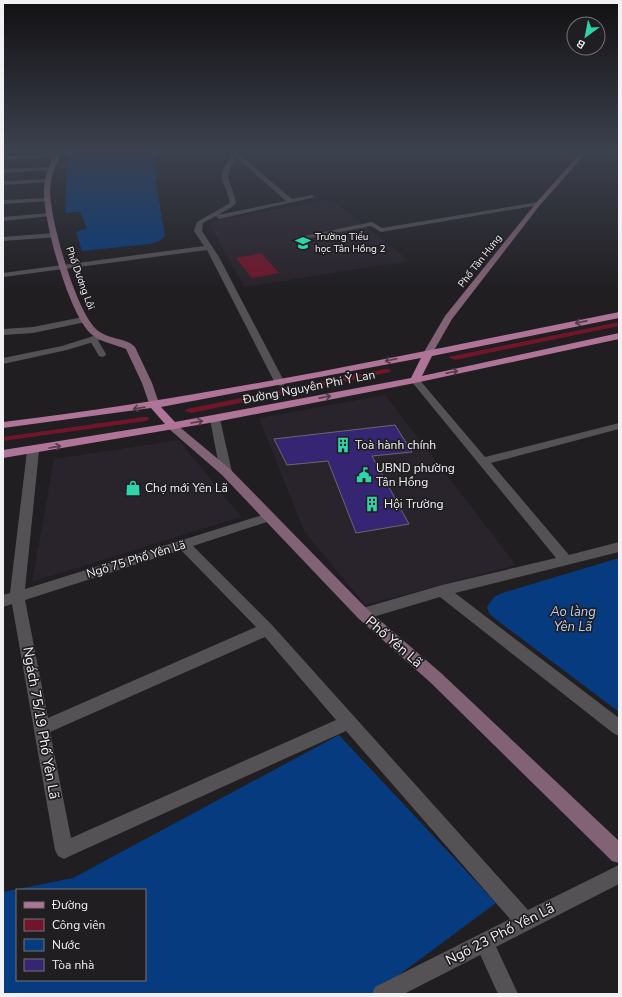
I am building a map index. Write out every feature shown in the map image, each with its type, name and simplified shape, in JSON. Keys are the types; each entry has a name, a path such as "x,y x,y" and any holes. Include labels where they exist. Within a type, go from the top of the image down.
{"main road":[{"name":"Đường Nguyên Phi Ỷ Lan","path":"3,425 155,406 280,383 619,315"},
{"name":"Đường Nguyên Phi Ỷ Lan","path":"3,454 33,451 215,419 415,380 619,336"},
{"path":"415,380 429,352"},
{"path":"155,406 172,426"}],"street":[{"path":"232,198 232,204 204,220 198,225 198,231 209,248 280,383"},
{"path":"287,198 292,202"},
{"path":"204,220 310,198"},
{"name":"Phố Tân Hưng","path":"429,352 442,325 544,198"},
{"path":"3,202 48,199"},
{"name":"Phố Dương Lôi","path":"48,199 49,215 54,235 83,320 97,338 130,347 147,383 155,406"},
{"path":"3,219 49,215"},
{"path":"3,239 54,235"},
{"path":"3,275 209,248"},
{"path":"3,332 33,330 83,320"},
{"path":"3,361 64,348 97,338"},
{"path":"415,380 566,561"},
{"path":"215,419 226,472"},
{"name":"Phố Yên Lã","path":"172,426 226,472 363,614 436,678 619,854"},
{"path":"484,461 619,426"},
{"name":"Ngách 75/19 Phố Yên Lã","path":"33,451 10,598 42,728 64,850 348,722"},
{"name":"Ngõ 75 Phố Yên Lã","path":"10,598 269,517"},
{"path":"183,544 267,629 526,922"},
{"path":"363,614 442,591 619,547"},
{"path":"442,591 619,728"},
{"path":"42,728 267,629"},
{"name":"Ngõ 23 Phố Yên Lã","path":"382,994 619,874"}],"lane":[{"path":"298,238 372,224 381,230 538,204"},
{"path":"97,338 102,354"},
{"path":"484,943 508,994"}],"shaded area":[{"name":"Trường Tiểu học Tân Hồng 2","path":"325,200 337,203 409,261 244,287 210,225 215,221"},
{"name":"UBND phường Tân Hồng","path":"385,395 516,565 365,605 304,531 259,418"},
{"name":"Chợ mới Yên Lã","path":"179,440 241,517 32,582 54,459"}],"green space":[{"path":"261,253 279,273 252,278 236,258"},
{"path":"619,322 619,326 455,360 448,357"},
{"path":"389,369 391,372 191,413 185,411 187,409"},
{"path":"148,417 149,419 146,421 3,441 3,437"}],"water":[{"path":"66,198 159,198 165,236 159,241 150,244 82,251 76,232 87,228 80,212 65,213"},
{"name":"Ao làng Yên Lã","path":"619,558 619,712 494,618 489,613 487,607 494,597 502,593"},
{"path":"339,735 496,903 373,994 3,994 3,892 16,889 16,981 146,981 146,889 18,889 73,878"}],"building":[{"path":"395,425 412,452 372,456 409,524 356,533 328,461 287,465 274,439"}],"place":[{"name":"Trường Tiểu học Tân Hồng 2","path":"303,243"},
{"name":"Toà hành chính","path":"343,445"},
{"name":"UBND phường Tân Hồng","path":"364,475"},
{"name":"Chợ mới Yên Lã","path":"133,488"},
{"name":"Hội Trường","path":"372,504"}]}
